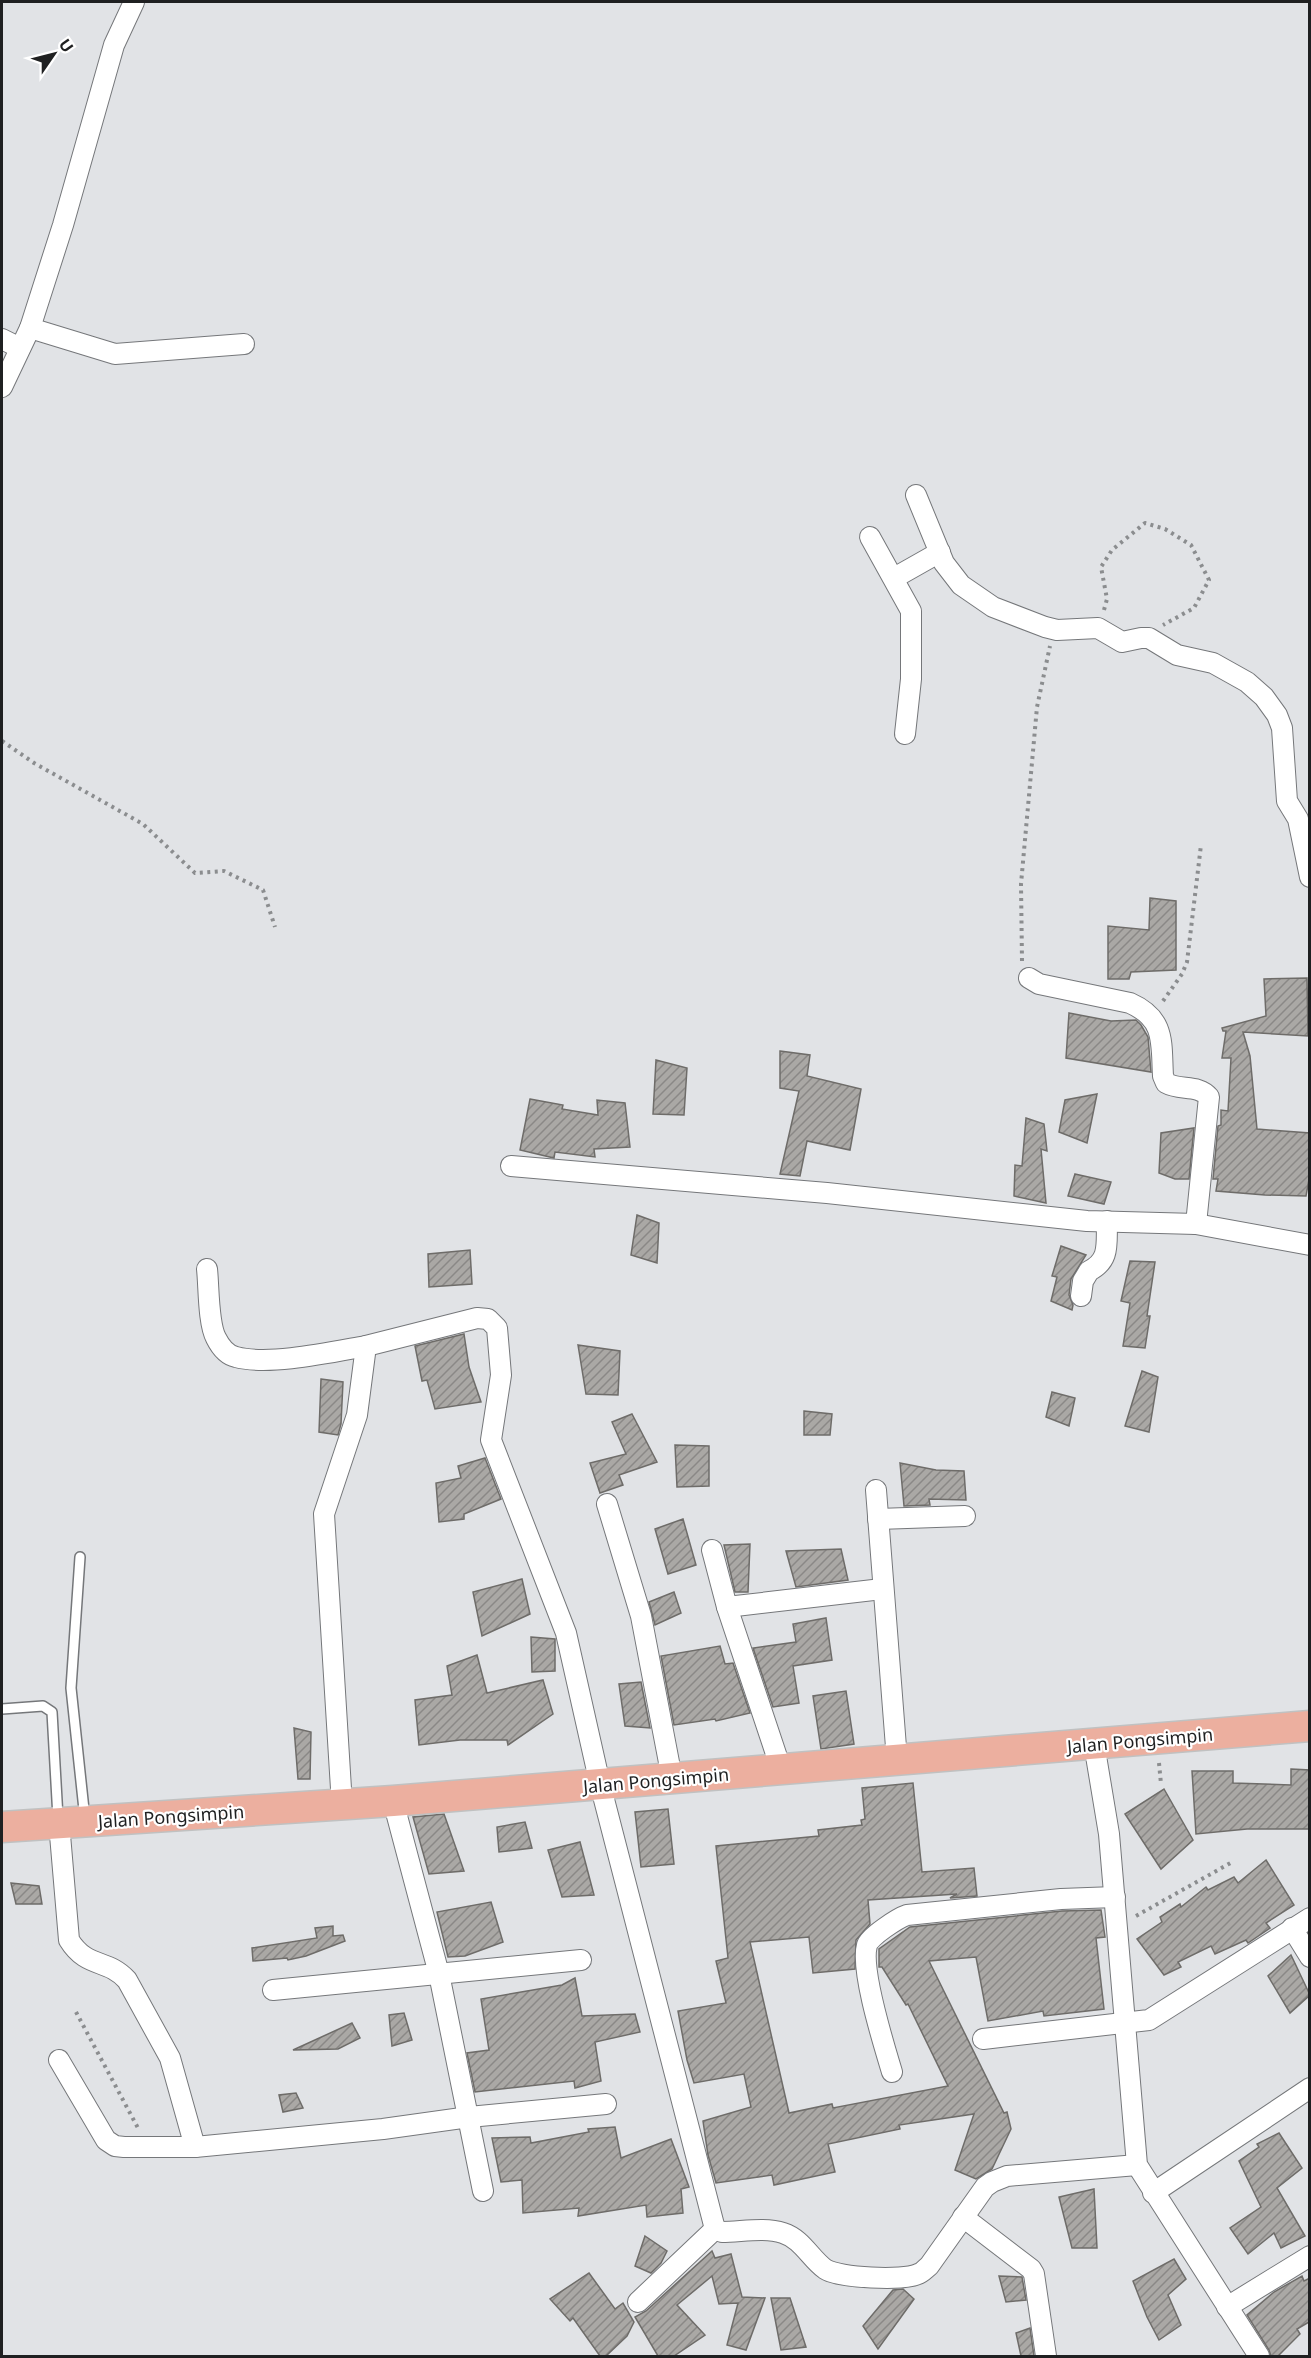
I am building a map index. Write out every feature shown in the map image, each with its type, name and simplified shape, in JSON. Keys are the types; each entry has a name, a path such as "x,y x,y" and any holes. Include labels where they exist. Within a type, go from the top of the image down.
{"main road":[{"name":"Jalan Pongsimpin","path":"2,1827 342,1805 1310,1726"}],"street":[{"path":"2,387 30,328 63,225 114,45 134,2"},
{"path":"30,328 116,354 244,344"},
{"path":"2,339 20,348"},
{"path":"916,495 949,573 961,585 993,607 1054,630 1098,628 1122,642 1149,638 1177,656 1205,660 1222,667 1247,682 1264,697 1277,715 1282,728 1287,801 1298,819 1310,877"},
{"path":"870,537 911,611 911,679 905,734"},
{"path":"894,578 940,552"},
{"path":"1029,978 1039,984 1130,1003 1142,1008 1152,1016 1161,1036 1163,1074 1166,1083 1201,1090 1209,1097 1197,1224"},
{"path":"511,1166 827,1193 1087,1221 1197,1224 1310,1245"},
{"path":"1082,1296 1083,1281 1089,1271 1099,1266 1105,1258 1107,1221"},
{"path":"207,1269 214,1333 221,1347 233,1356 251,1359 304,1356 366,1346 477,1318 488,1318 497,1328 501,1375 491,1440 566,1632 600,1784 715,2229"},
{"path":"342,1805 324,1514 357,1415 366,1346"},
{"path":"876,1490 897,1760"},
{"path":"607,1504 641,1616 672,1778"},
{"path":"878,1519 965,1516"},
{"path":"712,1550 726,1607 781,1769"},
{"path":"726,1607 882,1589"},
{"path":"1094,1744 1109,1834 1137,2165 1259,2356"},
{"path":"393,1801 439,1974 483,2191"},
{"path":"72,1822 69,1940 79,1954 119,1971 127,1980 172,2065 195,2147"},
{"path":"892,2072 867,1978 866,1948 869,1941 900,1917 907,1915 1061,1899 1115,1897"},
{"path":"983,2039 1149,2020 1310,1918"},
{"path":"1292,1928 1310,1957"},
{"path":"273,1990 581,1960"},
{"path":"59,2060 110,2144 116,2146 195,2147 383,2129 469,2116 606,2104"},
{"path":"1153,2193 1310,2088"},
{"path":"715,2229 722,2232 781,2232 797,2241 829,2271 856,2277 910,2276 923,2271 985,2187 999,2178 1137,2165"},
{"path":"963,2217 1031,2269 1034,2274 1046,2356"},
{"path":"638,2302 715,2229"},
{"path":"1227,2307 1310,2256"}],"lane":[{"path":"72,1822 71,1688 80,1557"},
{"path":"2,1709 43,1706 52,1712 72,1822"}],"path":[{"path":"1098,628 1107,598 1101,567 1112,550 1144,523 1165,529 1191,545 1209,580 1194,608 1141,638"},
{"path":"1029,978 1023,966 1021,884 1037,707 1054,630"},
{"path":"2,741 34,763 143,824 195,873 224,871 263,890 275,927"},
{"path":"1152,1016 1186,968 1201,845"},
{"path":"1117,1926 1234,1861"},
{"path":"76,2013 149,2147"}],"building":[{"path":"1150,898 1176,901 1176,970 1131,972 1129,979 1108,979 1108,926 1149,930"},
{"path":"1307,978 1308,1036 1243,1032 1250,1056 1257,1129 1310,1133 1310,1174 1306,1196 1216,1191 1218,1179 1213,1179 1218,1126 1221,1125 1221,1110 1228,1111 1231,1058 1222,1058 1226,1031 1222,1028 1266,1016 1264,979"},
{"path":"1069,1013 1111,1021 1136,1020 1148,1037 1151,1072 1066,1058"},
{"path":"780,1051 810,1055 807,1076 861,1089 850,1150 807,1141 800,1176 780,1174 799,1091 780,1088"},
{"path":"656,1060 687,1068 684,1115 653,1114"},
{"path":"1097,1094 1087,1143 1059,1132 1065,1100"},
{"path":"530,1099 563,1105 562,1109 598,1115 597,1100 625,1103 630,1147 594,1149 595,1157 555,1152 554,1158 520,1150"},
{"path":"1026,1118 1044,1124 1047,1151 1041,1149 1046,1203 1014,1196 1015,1165 1022,1166"},
{"path":"1194,1128 1189,1179 1175,1179 1159,1173 1161,1133"},
{"path":"1075,1174 1111,1182 1104,1204 1068,1196"},
{"path":"637,1215 659,1223 657,1263 631,1255"},
{"path":"1061,1246 1086,1255 1071,1279 1069,1295 1073,1305 1072,1310 1051,1301 1057,1277 1052,1276"},
{"path":"470,1250 472,1284 429,1287 428,1254"},
{"path":"1130,1261 1155,1262 1145,1348 1123,1346 1130,1303 1121,1301"},
{"path":"464,1334 469,1367 481,1402 435,1409 427,1380 422,1381 415,1346"},
{"path":"578,1345 620,1351 618,1395 586,1394"},
{"path":"1142,1371 1158,1377 1149,1432 1125,1426"},
{"path":"321,1379 343,1382 341,1424 338,1435 319,1432"},
{"path":"1052,1392 1075,1398 1069,1426 1046,1417"},
{"path":"804,1411 832,1414 830,1435 804,1435"},
{"path":"632,1414 657,1462 619,1475 623,1485 600,1493 590,1463 626,1454 612,1422"},
{"path":"675,1445 709,1446 709,1486 677,1487"},
{"path":"485,1458 501,1499 464,1514 464,1519 439,1522 436,1483 461,1478 458,1466"},
{"path":"900,1463 936,1470 964,1471 966,1500 929,1499 930,1505 904,1506"},
{"path":"683,1519 696,1565 668,1574 655,1529"},
{"path":"750,1544 748,1592 735,1592 724,1545"},
{"path":"841,1549 848,1580 796,1587 786,1551"},
{"path":"522,1579 530,1614 482,1636 473,1592"},
{"path":"674,1592 681,1613 655,1625 649,1602"},
{"path":"826,1618 832,1660 793,1666 799,1703 773,1707 753,1648 796,1642 793,1624"},
{"path":"531,1637 555,1639 555,1671 532,1672"},
{"path":"720,1646 725,1664 733,1663 750,1713 716,1721 715,1719 674,1725 661,1656"},
{"path":"477,1655 487,1693 543,1680 553,1714 508,1745 507,1740 460,1740 419,1745 415,1700 452,1695 447,1666"},
{"path":"641,1682 650,1728 625,1726 619,1684"},
{"path":"846,1691 854,1744 821,1749 813,1696"},
{"path":"294,1728 311,1732 310,1779 298,1779"},
{"path":"1291,1769 1310,1770 1310,1829 1247,1829 1196,1834 1192,1771 1233,1771 1233,1783 1291,1785"},
{"path":"913,1783 922,1872 974,1868 977,1896 950,1898 957,1894 868,1900 870,1924 856,1940 855,1969 813,1973 809,1937 750,1942 789,2113 832,2104 833,2108 948,2086 908,2004 906,2005 882,1967 879,1967 879,1949 910,1927 1062,1911 1101,1910 1105,1937 1096,1938 1104,2009 1044,2016 1043,2011 988,2021 976,1957 929,1961 1004,2113 1007,2112 1011,2129 992,2169 976,2179 955,2170 974,2114 899,2125 900,2129 828,2144 835,2172 774,2185 772,2175 716,2183 708,2155 703,2121 751,2107 744,2074 694,2083 687,2060 678,2011 726,2003 716,1961 728,1958 716,1846 819,1836 818,1830 862,1825 861,1820 865,1819 862,1788"},
{"path":"1164,1789 1193,1840 1161,1869 1125,1814"},
{"path":"668,1809 674,1864 641,1867 635,1812"},
{"path":"444,1814 464,1871 429,1874 413,1817"},
{"path":"525,1822 532,1848 499,1852 497,1827"},
{"path":"580,1842 594,1895 562,1897 548,1850"},
{"path":"1266,1860 1294,1905 1266,1923 1270,1928 1248,1943 1246,1940 1215,1954 1211,1946 1178,1962 1181,1967 1164,1975 1137,1939 1162,1922 1160,1917 1180,1904 1181,1907 1206,1887 1208,1890 1234,1877 1238,1883"},
{"path":"11,1883 39,1886 42,1904 16,1904"},
{"path":"491,1902 503,1942 465,1956 448,1957 437,1912"},
{"path":"333,1926 333,1936 343,1935 345,1941 306,1956 288,1960 287,1958 253,1961 252,1948 317,1938 315,1928"},
{"path":"1291,1955 1310,1995 1290,2013 1268,1976"},
{"path":"575,1978 582,2016 635,2014 640,2032 595,2042 601,2081 575,2088 574,2081 475,2092 467,2053 489,2050 481,1999 562,1985"},
{"path":"404,2013 412,2040 392,2046 389,2015"},
{"path":"352,2023 360,2038 338,2049 293,2050"},
{"path":"296,2093 303,2108 283,2112 279,2095"},
{"path":"615,2127 621,2158 671,2139 689,2187 681,2189 683,2213 647,2217 646,2205 578,2216 579,2208 523,2213 522,2180 501,2182 492,2138 530,2137 531,2143 589,2132 588,2129"},
{"path":"1279,2133 1302,2168 1277,2188 1305,2236 1281,2248 1274,2233 1248,2254 1230,2228 1261,2207 1239,2161 1259,2147 1257,2144"},
{"path":"1094,2189 1097,2248 1072,2248 1059,2197"},
{"path":"645,2236 667,2251 661,2263 651,2273 635,2266"},
{"path":"712,2251 715,2258 731,2254 742,2297 765,2298 746,2350 727,2345 738,2303 719,2304 712,2276 677,2305 705,2335 674,2356 658,2356 635,2317 646,2311"},
{"path":"1174,2259 1186,2279 1168,2295 1181,2325 1159,2340 1133,2281"},
{"path":"589,2273 615,2309 623,2303 634,2322 627,2336 606,2356 600,2356 573,2318 570,2321 550,2299"},
{"path":"999,2276 1022,2277 1026,2300 1006,2302"},
{"path":"1302,2276 1304,2281 1310,2278 1309,2322 1297,2329 1300,2334 1278,2356 1271,2356 1247,2315 1274,2292"},
{"path":"903,2289 914,2299 878,2349 863,2326 893,2290"},
{"path":"771,2298 790,2298 806,2347 781,2350"},
{"path":"1030,2328 1034,2356 1021,2356 1016,2333"}]}
